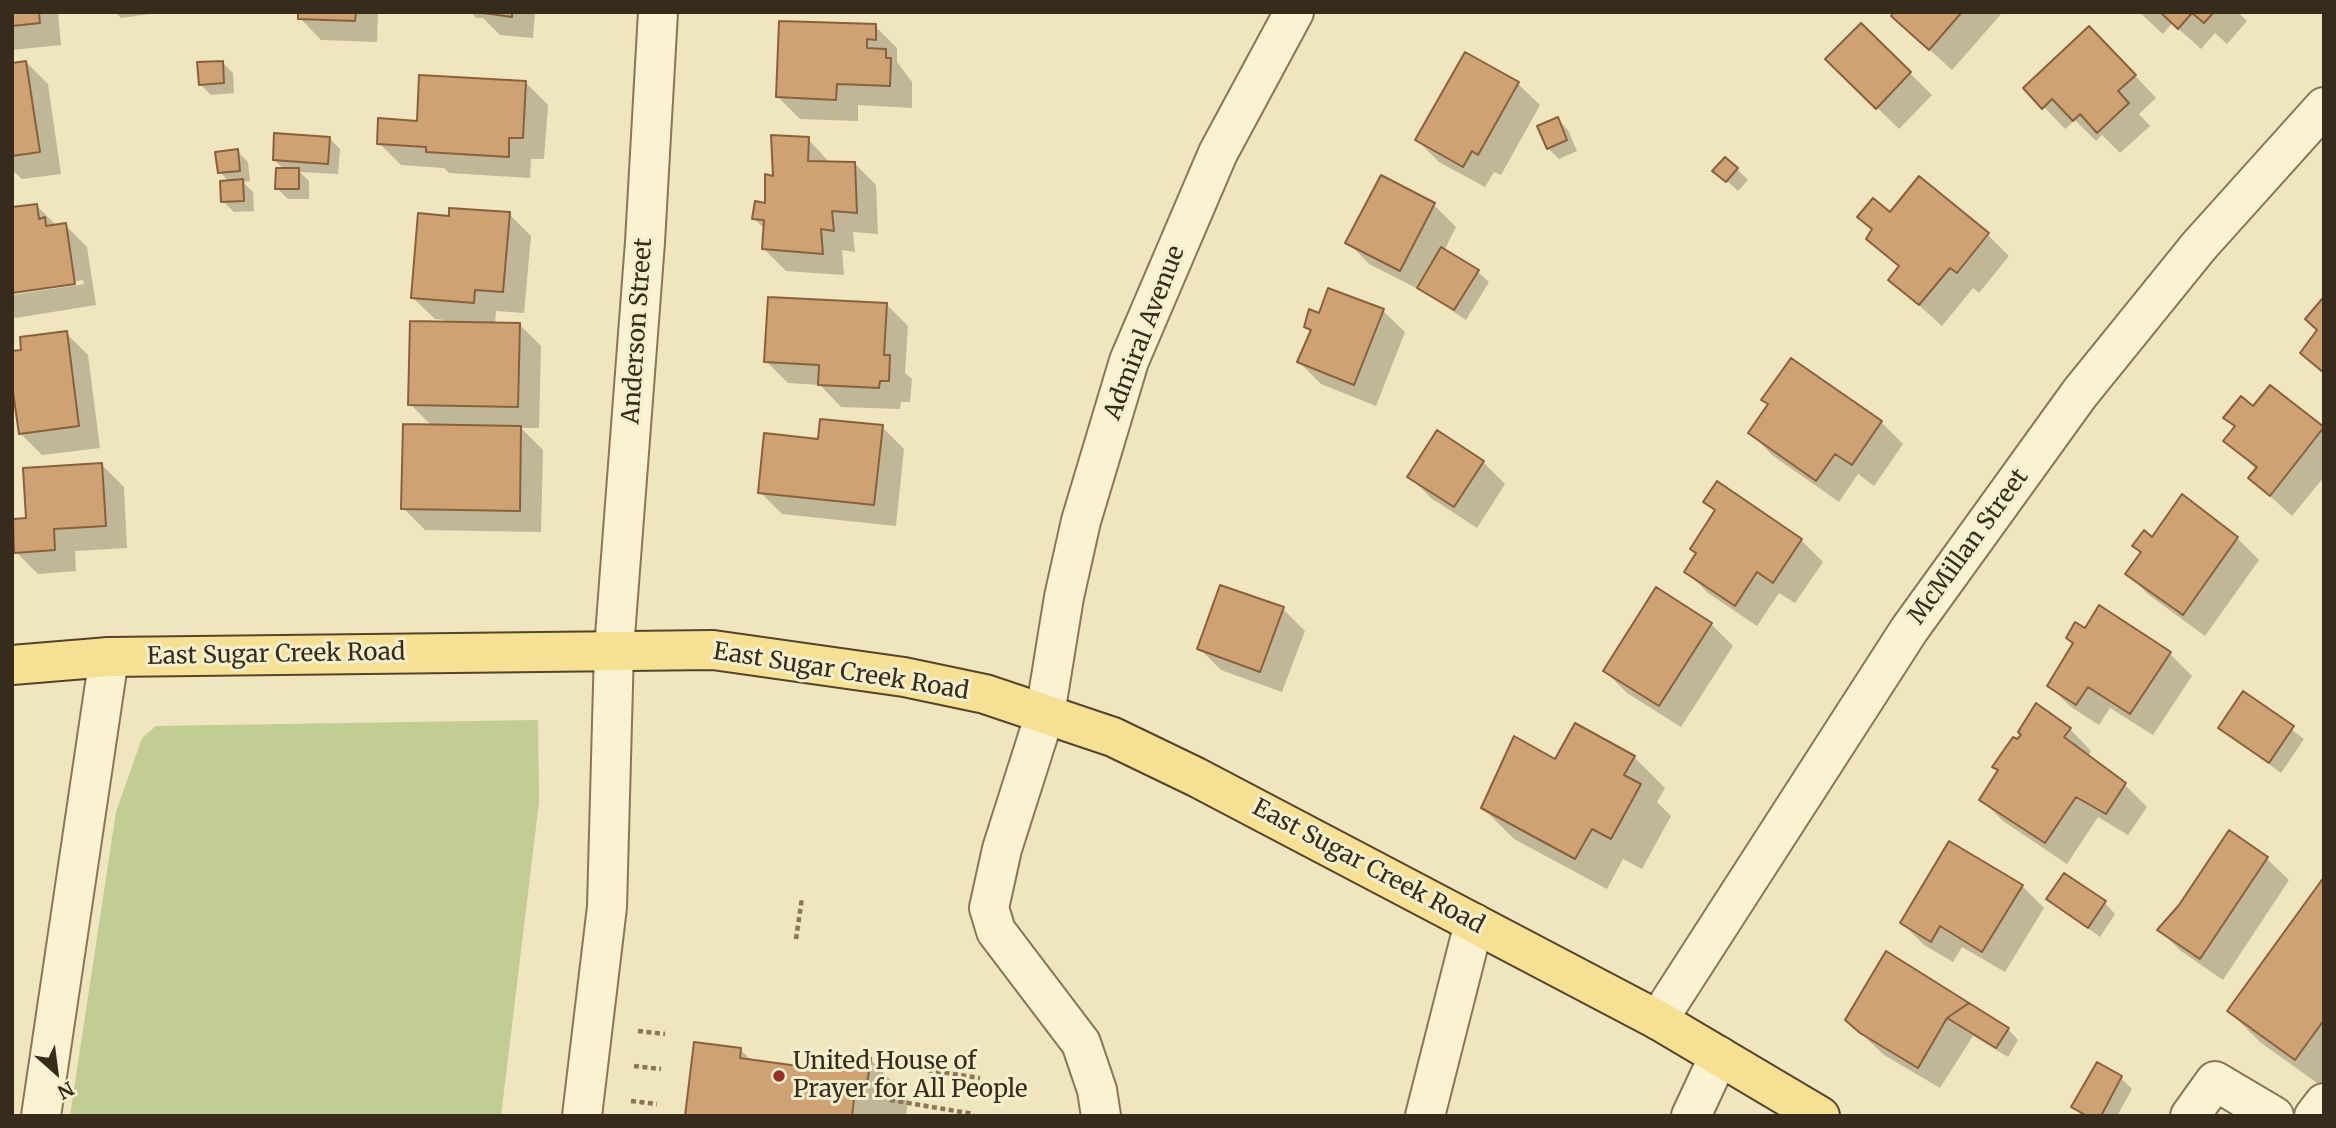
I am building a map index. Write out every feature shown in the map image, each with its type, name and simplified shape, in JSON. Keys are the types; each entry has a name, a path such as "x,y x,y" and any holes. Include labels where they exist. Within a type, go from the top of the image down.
{"main road":[{"name":"East Sugar Creek Road","path":"12,665 109,657 614,649 713,650 904,677 985,694 1113,737 1196,777 1658,1020 1820,1116"}],"street":[{"name":"Anderson Street","path":"582,1116 607,907 614,649 645,242 658,12"},
{"name":"Admiral Avenue","path":"1101,1116 1097,1090 1081,1043 996,931 989,908 1002,849 1045,714 1064,597 1081,521 1129,361 1218,153 1294,12"},
{"name":"McMillan Street","path":"1658,1020 1894,653 2080,393 2199,246 2324,107"},
{"path":"41,1116 109,657"},
{"path":"1425,1116 1474,923"},
{"path":"1691,1116 1719,1056"},
{"path":"2190,1116 2215,1081 2274,1116"},
{"path":"2314,1116 2324,1103"}],"path":[{"path":"796,939 802,898"},
{"path":"894,1065 980,1078"},
{"path":"890,1100 974,1114"}],"green space":[{"path":"538,720 539,802 501,1116 70,1116 116,812 142,738 156,726"}],"building":[{"path":"12,12 39,12 40,23 12,26"},
{"path":"298,12 356,12 355,21 298,19"},
{"path":"476,12 512,12 512,17"},
{"path":"1894,12 1962,12 1929,50 1891,16"},
{"path":"2160,12 2214,12 2204,23 2192,13 2178,29"},
{"path":"779,21 876,24 876,40 867,39 867,48 886,49 886,58 891,58 890,86 837,84 836,100 776,97"},
{"path":"1861,23 1911,72 1876,109 1825,59"},
{"path":"2089,26 2136,75 2118,91 2129,103 2097,133 2080,114 2073,121 2052,99 2042,109 2023,88"},
{"path":"1465,52 1519,82 1478,155 1472,151 1463,167 1415,140"},
{"path":"26,61 40,152 12,156 12,63"},
{"path":"223,61 224,83 199,85 197,62"},
{"path":"419,75 526,81 523,138 509,138 509,157 426,152 426,147 377,144 378,118 417,121"},
{"path":"1558,117 1567,140 1547,149 1537,126"},
{"path":"274,133 330,137 328,164 273,160"},
{"path":"771,135 809,137 808,161 855,162 857,213 832,211 834,231 821,229 823,254 762,249 764,220 752,219 755,201 765,203 765,174 773,176"},
{"path":"238,149 240,171 218,173 215,152"},
{"path":"1725,157 1738,168 1726,182 1712,171"},
{"path":"276,168 299,168 299,189 275,189"},
{"path":"1381,175 1435,203 1400,271 1345,243"},
{"path":"1919,176 1989,233 1957,273 1950,268 1919,305 1888,280 1899,266 1866,239 1872,229 1857,217 1873,198 1890,212"},
{"path":"243,179 244,201 221,202 220,181"},
{"path":"37,204 39,219 45,217 46,226 66,223 75,284 12,293 12,207"},
{"path":"449,208 510,212 503,292 475,290 474,303 411,298 418,213 449,216"},
{"path":"1441,247 1479,270 1454,310 1417,288"},
{"path":"1328,288 1384,309 1354,385 1297,362 1311,330 1304,327 1309,309 1319,313"},
{"path":"768,297 887,303 884,355 890,355 889,381 880,381 879,388 818,385 819,365 764,362"},
{"path":"2322,299 2324,373 2300,353 2317,330 2305,319"},
{"path":"410,321 520,323 518,407 408,405"},
{"path":"67,331 79,426 19,434 12,385 12,351 21,350 20,337"},
{"path":"1791,358 1882,421 1852,465 1835,454 1816,481 1748,433 1768,404 1761,400"},
{"path":"2270,385 2324,427 2270,496 2248,478 2257,467 2223,441 2235,426 2223,418 2241,396 2253,406"},
{"path":"820,419 883,425 874,505 758,493 764,433 818,439"},
{"path":"403,424 521,426 520,511 401,509"},
{"path":"1437,430 1484,461 1454,507 1407,477"},
{"path":"102,463 106,526 54,529 55,550 14,553 13,519 26,518 23,468"},
{"path":"1717,481 1802,539 1773,583 1757,572 1735,606 1684,572 1696,553 1690,549 1715,510 1703,502"},
{"path":"2182,494 2238,537 2183,615 2125,574 2141,552 2132,546 2144,530 2152,537"},
{"path":"1220,585 1284,607 1260,672 1197,649"},
{"path":"1656,587 1712,623 1659,706 1603,671"},
{"path":"2099,605 2171,652 2130,714 2088,687 2076,705 2047,686 2073,643 2066,638 2075,622 2085,628"},
{"path":"2243,691 2294,726 2269,763 2218,728"},
{"path":"2036,703 2071,728 2064,737 2126,783 2106,814 2076,797 2045,843 1979,800 1998,770 1992,767 2013,737 2017,739 2021,735 2018,732"},
{"path":"1575,723 1635,756 1624,775 1641,784 1611,839 1592,829 1575,859 1481,808 1514,736 1555,759"},
{"path":"2229,830 2268,857 2200,959 2157,930 2179,905"},
{"path":"1949,841 2023,885 1982,952 1940,926 1931,942 1900,923"},
{"path":"2064,873 2106,901 2088,928 2046,899"},
{"path":"2324,877 2324,1020 2295,1060 2227,1011"},
{"path":"1886,951 1969,1003 1947,1018 1918,1068 1860,1033 1845,1020"},
{"path":"1969,1003 2009,1028 1996,1048 1947,1018"},
{"name":"United House of Prayer for All People","path":"694,1042 741,1048 740,1058 827,1070 829,1052 871,1058 867,1084 856,1083 852,1116 685,1116"},
{"path":"2097,1062 2122,1076 2101,1116 2087,1116 2071,1107"}],"place":[{"name":"United House of Prayer for All People","path":"779,1076"}]}
